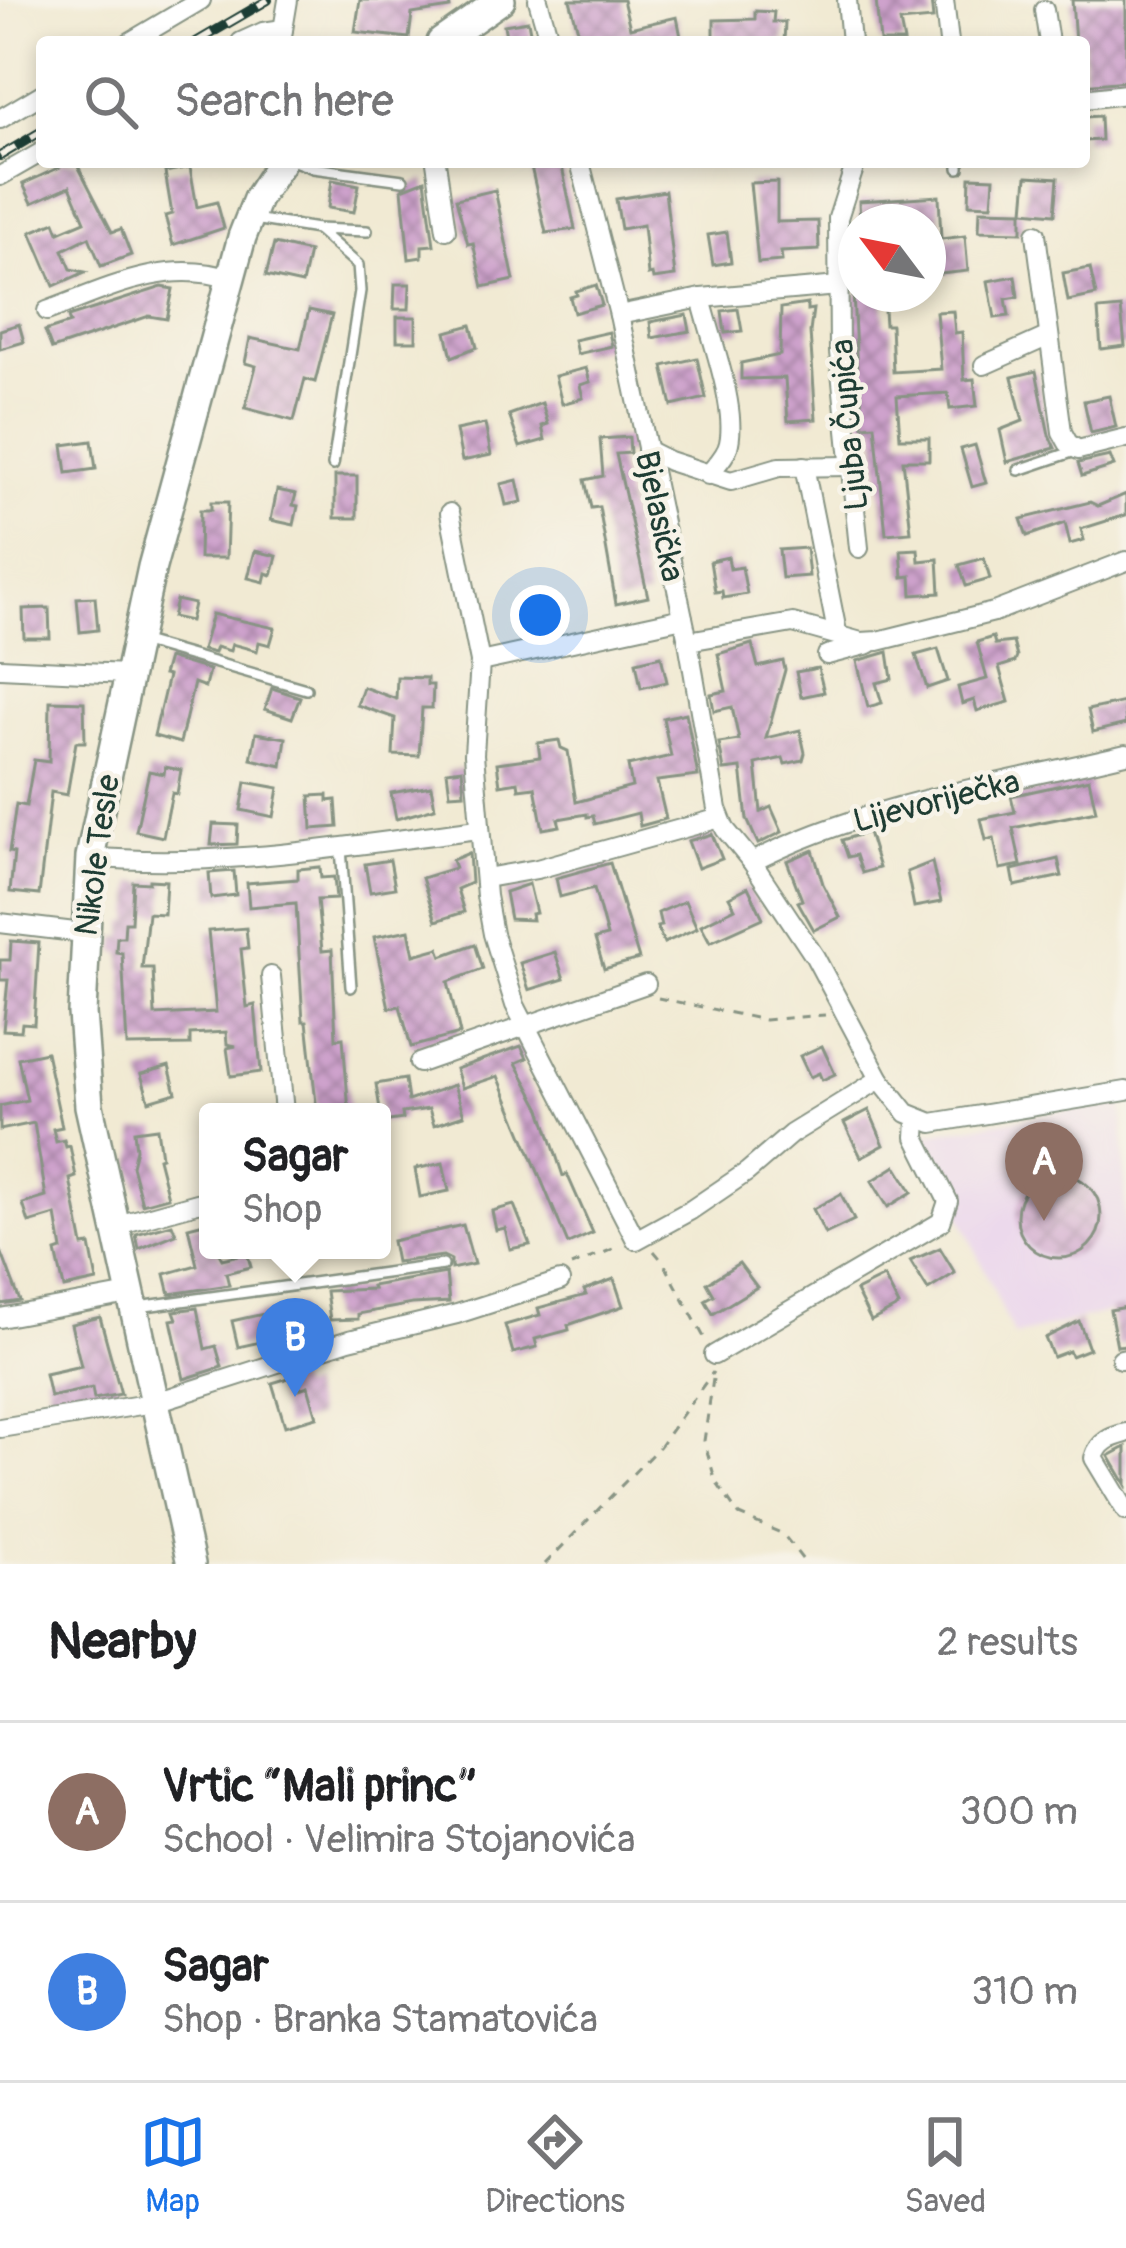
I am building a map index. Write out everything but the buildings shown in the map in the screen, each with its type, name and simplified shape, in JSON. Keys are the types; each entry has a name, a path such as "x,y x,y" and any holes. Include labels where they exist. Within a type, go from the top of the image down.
{"street":[{"path":"140,36 201,0"},
{"path":"282,36 288,0"},
{"path":"450,36 502,0"},
{"path":"538,0 548,36"},
{"path":"847,0 850,36"},
{"path":"944,0 948,36"},
{"path":"1044,10 1048,36"},
{"path":"1090,98 1126,94"},
{"path":"0,119 36,98"},
{"path":"0,176 36,155"},
{"name":"Nikole Tesle","path":"191,1564 114,1226 83,1061 83,932 90,856 135,639 230,280 249,218 276,168"},
{"path":"437,168 446,230"},
{"name":"Bjelasička","path":"582,168 619,315 720,818 846,1010 880,1079 916,1119"},
{"name":"Ljuba Čupića","path":"842,204 854,168"},
{"path":"1036,234 1062,432 1078,450 1126,438"},
{"path":"47,311 148,274 202,271 230,280"},
{"path":"619,315 701,298 838,286"},
{"path":"701,298 731,438 708,476"},
{"name":"Ljuba Čupića","path":"838,312 859,548"},
{"path":"984,365 1049,336"},
{"path":"647,450 731,481 779,467 849,466"},
{"path":"804,466 838,632"},
{"path":"449,513 480,662 474,754 493,934 525,1025 639,1239 691,1210 747,1172 791,1134 880,1079"},
{"path":"827,655 994,612 1126,561"},
{"path":"480,662 683,618"},
{"path":"688,641 793,623 861,642 878,641"},
{"path":"0,668 127,674"},
{"name":"Lijevoriječka","path":"752,862 858,818 1126,754"},
{"path":"486,878 537,869 720,818"},
{"path":"90,856 144,862 479,829"},
{"path":"0,923 83,932"},
{"path":"271,976 283,1103"},
{"path":"419,1063 646,984"},
{"path":"713,1365 941,1222 948,1201 916,1137 916,1119 945,1122 1126,1090"},
{"path":"114,1226 199,1202"},
{"path":"0,1428 153,1403 349,1340 457,1314 558,1282"},
{"path":"0,1318 131,1301"},
{"path":"1126,1433 1109,1438 1094,1457 1126,1511"}],"lane":[{"path":"324,168 404,180"},
{"path":"249,218 367,231"},
{"path":"317,229 358,265 360,291 333,465"},
{"path":"1019,470 1078,450"},
{"path":"135,639 306,689"},
{"path":"341,846 352,987"},
{"path":"131,1301 442,1265"}],"path":[{"path":"646,984 652,997 765,1020 811,1018 846,1010"},
{"path":"558,1282 552,1274 639,1239 664,1263 713,1365 704,1441 716,1481 739,1515 783,1534 806,1564"},
{"path":"544,1564 660,1446 713,1365"}],"shaded area":[{"path":"1123,1101 1126,1308 1014,1336 924,1135"}],"railway":[{"path":"206,36 268,0"},
{"path":"0,156 36,135"}],"place":[{"name":"Vrtic “Mali princ”","path":"1044,1221"},
{"name":"Sagar","path":"295,1397"}]}
